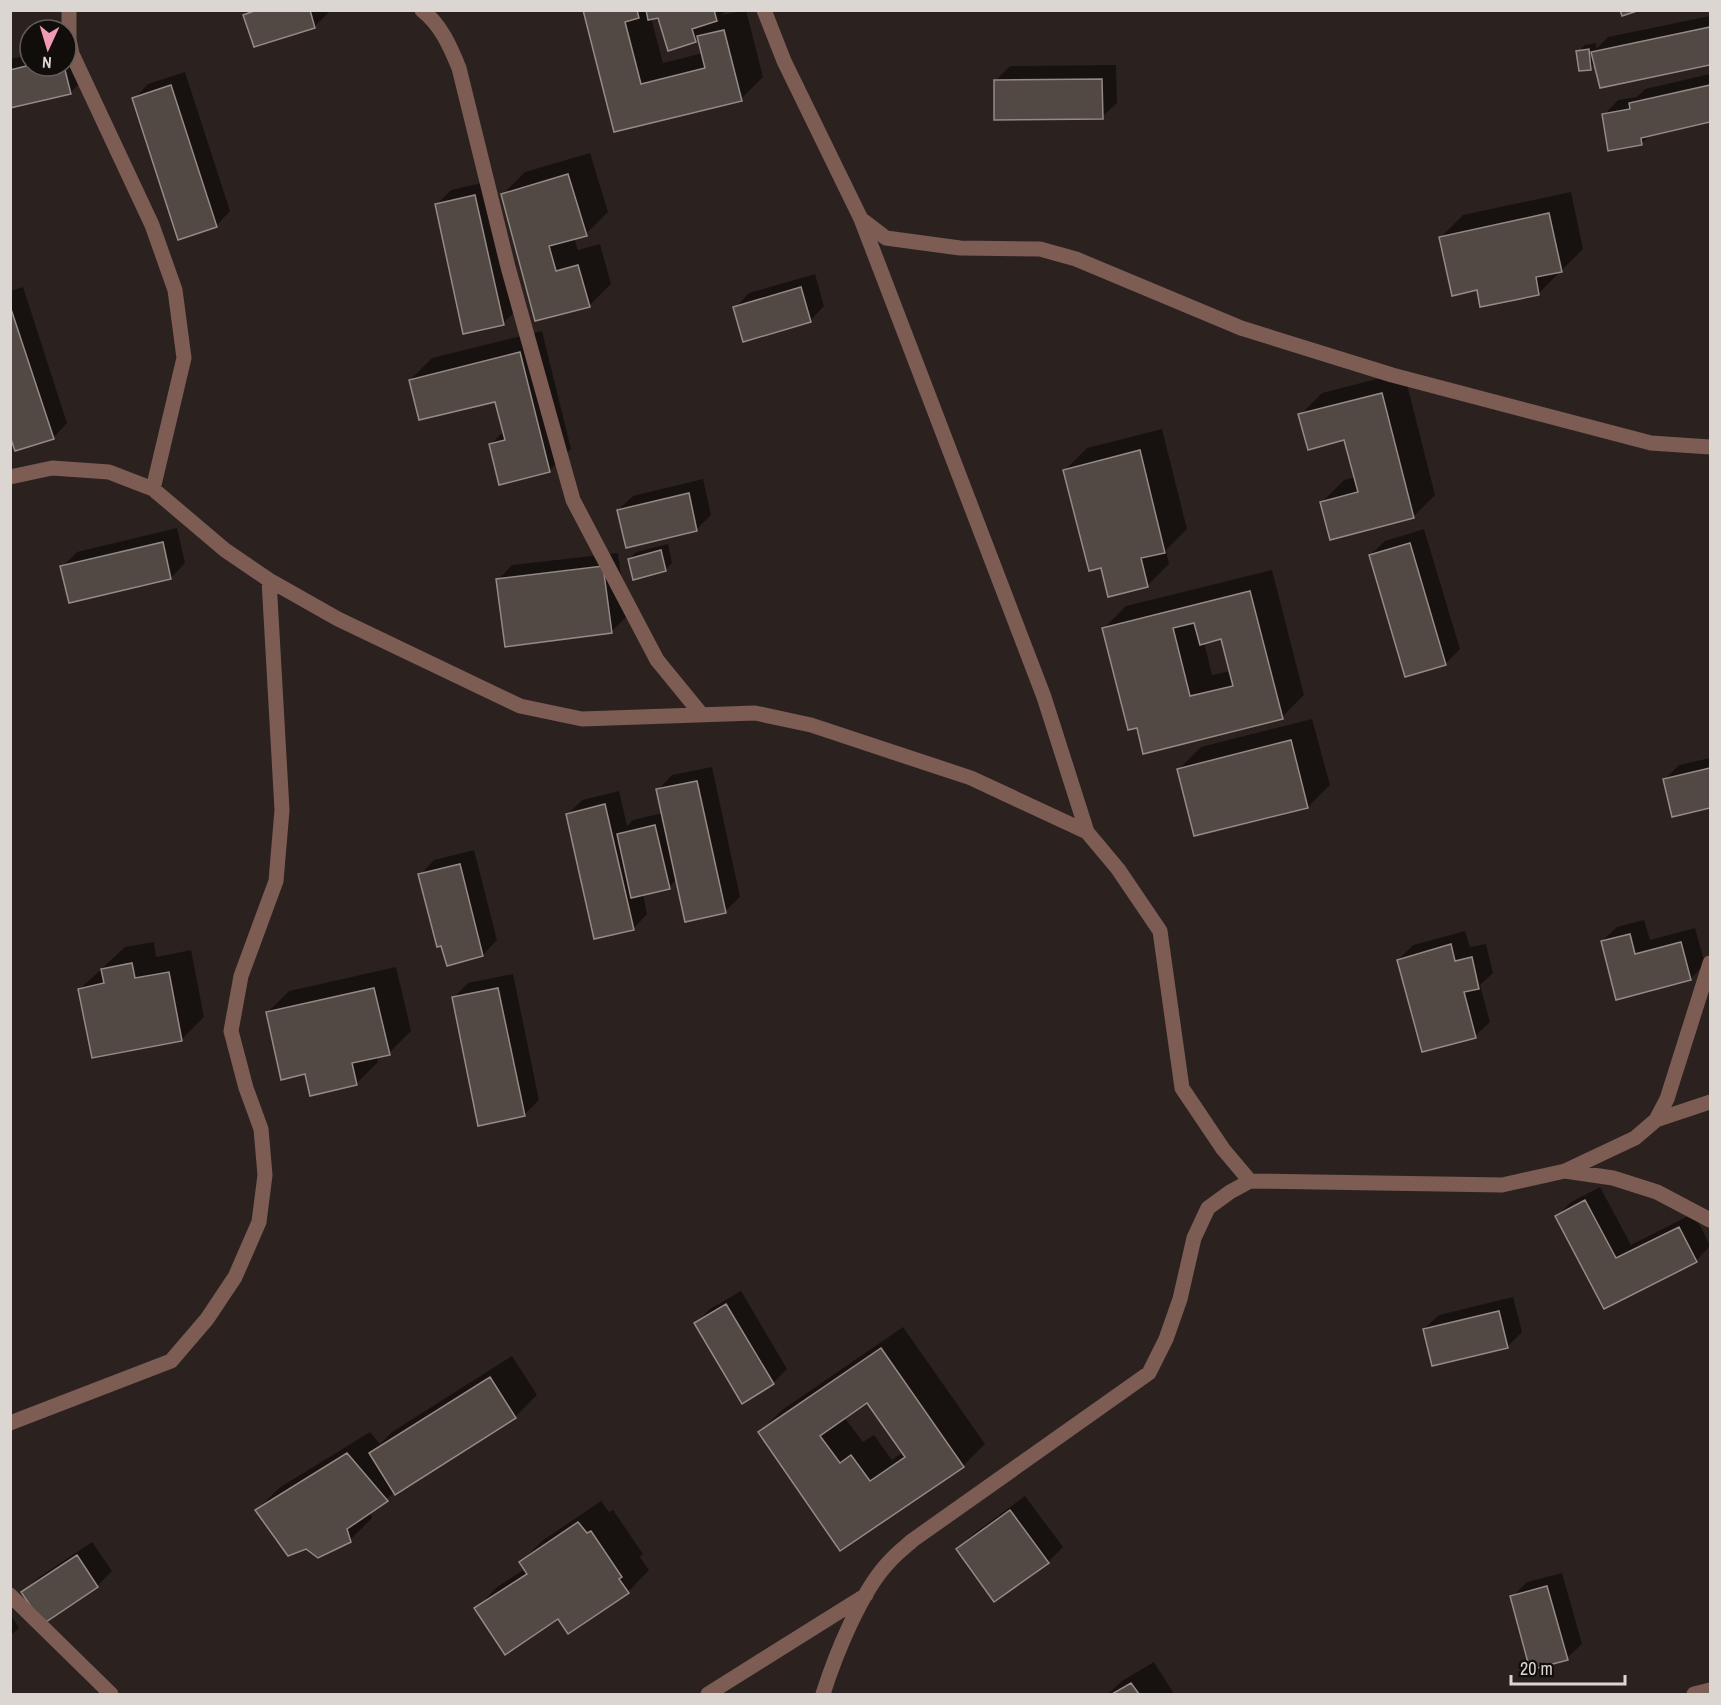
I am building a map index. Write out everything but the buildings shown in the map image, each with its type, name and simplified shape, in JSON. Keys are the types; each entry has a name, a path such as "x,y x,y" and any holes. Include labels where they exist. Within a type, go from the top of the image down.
{"street":[{"path":"69,10 69,39 72,54 152,225 175,290 184,358 153,489"},
{"path":"422,10 433,18 449,43 459,68 508,267 573,500 657,660 702,715"},
{"path":"764,10 784,61 861,219 1044,697 1087,832 1118,869 1160,931 1182,1088 1216,1140 1250,1181"},
{"path":"861,219 886,238 960,249 1040,249 1077,259 1241,327 1392,375 1651,443 1710,447"},
{"path":"10,477 52,468 110,472 153,489 225,550 269,580 338,618 520,706 582,719 755,713 811,725 971,778 1087,832"},
{"path":"10,1423 171,1360 207,1319 235,1277 259,1221 265,1175 261,1129 246,1088 231,1031 241,976 276,881 282,810 269,580"},
{"path":"823,1695 834,1660 866,1595 888,1563 913,1540 1149,1373 1166,1339 1180,1299 1194,1238 1208,1208 1250,1181 1502,1185 1564,1171 1635,1138 1656,1120 1667,1099 1710,963"},
{"path":"1656,1120 1710,1102"},
{"path":"1564,1171 1613,1178 1657,1192 1710,1220"},
{"path":"10,1595 111,1695"},
{"path":"708,1695 866,1595"},
{"path":"1694,1695 1710,1690"}]}
